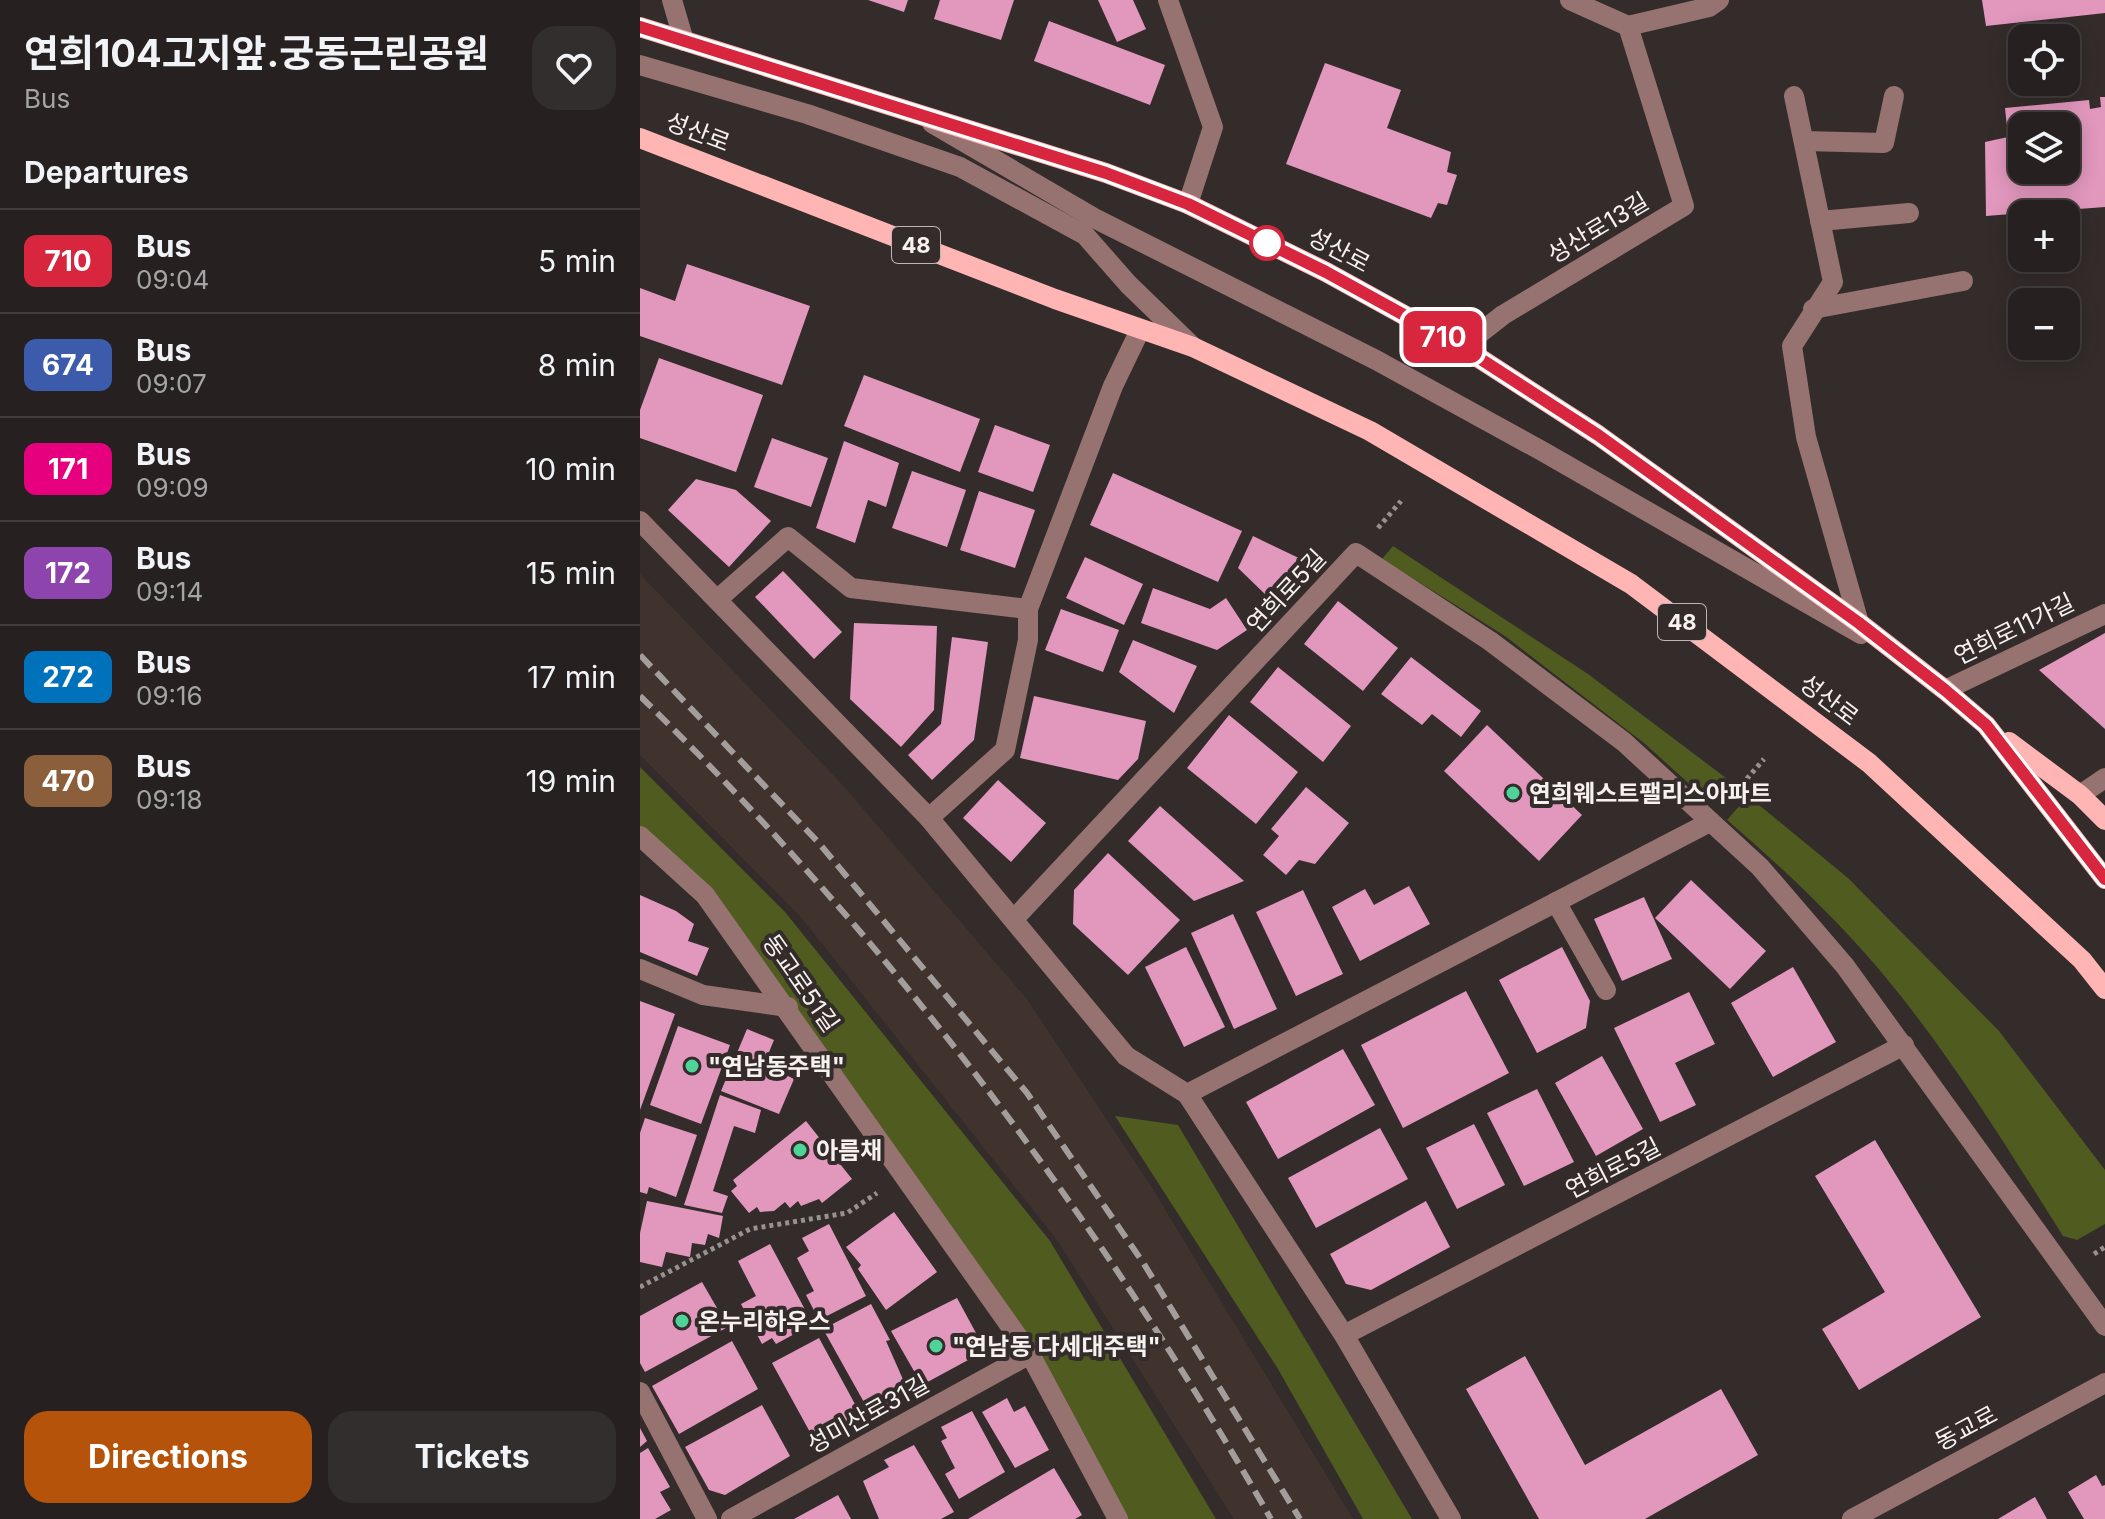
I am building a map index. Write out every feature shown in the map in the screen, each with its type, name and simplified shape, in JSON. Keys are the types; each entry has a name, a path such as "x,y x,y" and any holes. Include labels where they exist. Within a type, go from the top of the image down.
{"main road":[{"name":"성산로","path":"640,27 1106,173 1188,204 1326,272 1462,347 1598,435 1859,623 1945,690 1986,725 2105,879"},
{"name":"성산로","path":"640,138 1140,330 1193,347 1370,431 1631,584 1869,763 2082,960 2105,989"},
{"path":"1986,725 2080,795 2105,820"}],"street":[{"path":"672,0 684,41"},
{"path":"1168,0 1213,127 1188,204"},
{"path":"1570,0 1628,26 1709,7 1719,0"},
{"name":"성산로13길","path":"1462,347 1503,315 1684,206 1628,26"},
{"path":"640,65 807,114 960,167 1085,235 1128,284 1193,347"},
{"path":"1794,96 1833,282 1792,346 1806,437 1859,623"},
{"path":"1804,141 1884,143 1894,96"},
{"path":"915,113 1094,218 1376,360 1542,451 1899,656"},
{"path":"1820,221 1909,213"},
{"path":"1813,309 1963,281"},
{"path":"929,818 1005,750 1028,640 1028,609 1113,386 1140,330"},
{"path":"640,521 929,818 1015,918 1126,1056 1187,1094 1344,1335 1451,1519"},
{"path":"718,599 788,537 851,588 1028,609"},
{"name":"연희로5길","path":"1015,918 1356,553 1490,641 1624,742 1760,867 1845,966 2105,1326"},
{"name":"연희로11가길","path":"1945,690 2105,614"},
{"path":"2080,795 2105,778"},
{"path":"1187,1094 1710,822"},
{"name":"동교로51길","path":"640,836 705,895 788,1007 1030,1354 1110,1516"},
{"path":"1556,902 1606,990"},
{"path":"640,969 703,995 788,1007"},
{"name":"연희로5길","path":"1344,1335 1904,1045"},
{"name":"성미산로31길","path":"731,1519 1030,1354"},
{"name":"동교로","path":"1852,1519 2105,1383"},
{"path":"640,1392 707,1519"}],"path":[{"path":"1710,822 1764,759"},
{"path":"640,1287 750,1229 847,1213 903,1176"}],"shaded area":[{"path":"640,574 839,781 1027,999 1149,1183 1353,1519 1234,1519 1057,1240 800,916 640,755"}],"green space":[{"path":"1393,546 1588,674 1726,778 1707,800 1644,743 1505,636 1382,559"},
{"path":"640,767 785,912 1050,1241 1216,1519 1118,1519 895,1151 640,829"},
{"path":"1748,796 1848,878 1999,1031 2105,1170 2105,1224 2077,1240 2063,1236 1957,1073 1887,979 1810,896 1727,820"},
{"path":"1115,1116 1178,1125 1412,1519 1363,1519 1278,1369"}],"building":[{"path":"868,0 908,0 904,12"},
{"path":"940,0 1014,0 1001,40 934,19"},
{"path":"1098,0 1133,0 1146,29 1117,42"},
{"path":"1982,0 2105,0 2105,13 1986,26"},
{"path":"1049,21 1165,65 1150,105 1034,61"},
{"path":"1325,63 1401,90 1387,128 1451,152 1447,172 1457,175 1447,205 1438,203 1431,218 1286,164"},
{"path":"2100,97 2105,97 2105,207 2080,209 2080,200 2008,200 2008,214 1986,216 1985,142 2008,137 2005,108 2089,100 2090,109 2101,107"},
{"path":"687,264 810,306 782,385 640,336 640,288 675,301"},
{"path":"659,358 763,395 736,472 640,438 640,410"},
{"path":"864,375 980,419 960,472 844,426"},
{"path":"995,425 1050,445 1033,492 978,472"},
{"path":"772,438 828,458 811,507 754,487"},
{"path":"844,441 899,463 886,507 868,500 855,543 816,528"},
{"path":"912,471 966,490 947,547 892,528"},
{"path":"1113,473 1242,531 1218,582 1090,525"},
{"path":"696,479 736,490 771,521 729,567 668,510"},
{"path":"979,491 1035,510 1015,568 960,550"},
{"path":"1253,536 1305,561 1269,598 1238,568"},
{"path":"1085,557 1143,584 1124,625 1066,598"},
{"path":"783,571 842,632 814,659 755,597"},
{"path":"1153,588 1210,609 1226,598 1247,630 1217,650 1141,623"},
{"path":"1338,601 1398,648 1363,691 1304,644"},
{"path":"1061,609 1119,630 1103,672 1045,650"},
{"path":"854,623 937,626 934,710 901,747 850,699"},
{"path":"2105,633 2105,729 2039,670"},
{"path":"952,637 988,642 974,740 932,780 908,755 941,724"},
{"path":"1133,640 1197,666 1174,713 1119,672"},
{"path":"1411,657 1481,711 1461,737 1432,714 1422,725 1381,694"},
{"path":"1278,667 1351,726 1323,762 1250,702"},
{"path":"1034,696 1146,721 1138,759 1118,780 1020,758"},
{"path":"1229,715 1298,772 1256,824 1187,768"},
{"name":"연희웨스트팰리스아파트","path":"1487,725 1582,815 1539,861 1444,771"},
{"path":"998,780 1046,823 1011,862 963,818"},
{"path":"1306,787 1349,823 1315,864 1299,860 1286,875 1263,855 1279,836 1271,829"},
{"path":"1160,806 1244,881 1194,901 1128,841"},
{"path":"1108,853 1180,920 1128,975 1073,924 1074,890"},
{"path":"1691,880 1766,951 1730,989 1655,918"},
{"path":"1409,886 1430,924 1360,961 1332,907 1365,889 1374,905"},
{"path":"1303,890 1343,974 1296,996 1256,912"},
{"path":"640,895 676,911 694,924 688,941 709,948 697,976 640,952"},
{"path":"1644,897 1672,959 1622,981 1594,919"},
{"path":"1233,914 1277,1009 1234,1029 1191,933"},
{"path":"1186,947 1225,1027 1184,1047 1145,967"},
{"path":"1562,947 1590,1001 1586,1028 1537,1053 1499,980"},
{"path":"1793,967 1836,1042 1773,1077 1731,1003"},
{"path":"1466,991 1509,1073 1403,1128 1361,1045"},
{"path":"1689,992 1715,1044 1675,1063 1696,1105 1660,1122 1614,1028"},
{"path":"640,1001 675,1014 640,1110"},
{"name":"\"연남동주택\"","path":"678,1026 730,1045 701,1124 650,1105"},
{"path":"747,1029 774,1040 767,1057 785,1064 782,1073 794,1079 779,1114 721,1091"},
{"path":"1343,1049 1375,1105 1278,1159 1246,1102"},
{"path":"1602,1056 1643,1129 1596,1156 1555,1083"},
{"path":"1537,1089 1574,1162 1524,1186 1487,1113"},
{"path":"720,1095 761,1110 755,1133 734,1126 713,1191 728,1196 722,1213 684,1205"},
{"path":"645,1118 697,1135 676,1197 649,1187 647,1194 640,1192 640,1133"},
{"name":"아름채","path":"806,1121 852,1179 822,1203 819,1199 801,1206 798,1201 790,1208 785,1202 774,1211 760,1212 757,1207 749,1213 731,1191 737,1186 733,1180"},
{"path":"1474,1124 1505,1185 1457,1209 1426,1148"},
{"path":"1380,1128 1408,1179 1316,1228 1288,1178"},
{"path":"1875,1140 1981,1317 1859,1390 1822,1329 1885,1292 1815,1176"},
{"path":"647,1201 723,1216 719,1238 708,1234 705,1245 692,1243 690,1257 666,1252 662,1267 640,1262 640,1233"},
{"path":"1426,1201 1450,1247 1371,1290 1346,1284 1330,1254"},
{"path":"894,1212 937,1272 886,1310 858,1269 861,1265 846,1247"},
{"path":"829,1224 866,1296 819,1320 806,1295 814,1291 797,1258 809,1251 802,1238"},
{"path":"770,1244 809,1317 794,1325 798,1332 776,1344 772,1338 762,1344 741,1304 756,1296 738,1261"},
{"name":"온누리하우스","path":"702,1282 728,1327 645,1372 640,1363 640,1316"},
{"name":"\"연남동 다세대주택\"","path":"957,1298 976,1333 970,1359 922,1385 891,1331"},
{"path":"871,1304 890,1340 886,1341 909,1393 870,1413 823,1329"},
{"path":"819,1338 862,1417 836,1431 832,1423 811,1434 772,1363"},
{"path":"732,1341 758,1389 679,1434 652,1386"},
{"path":"1525,1356 1585,1465 1721,1389 1758,1455 1645,1519 1539,1519 1466,1389"},
{"path":"1007,1398 1014,1412 1025,1406 1049,1450 1015,1468 982,1412"},
{"path":"762,1405 790,1456 725,1495 709,1490 685,1447"},
{"path":"972,1411 1005,1472 959,1499 945,1474 955,1468 941,1441 947,1438 941,1427"},
{"path":"640,1428 647,1441 640,1447"},
{"path":"914,1445 954,1512 941,1519 879,1519 863,1481 889,1467 884,1460"},
{"path":"648,1448 670,1487 660,1492 671,1510 655,1519 640,1519 640,1453"},
{"path":"1054,1468 1082,1515 1075,1519 968,1519"},
{"path":"2096,1475 2102,1486 2105,1485 2105,1519 2084,1519 2068,1492"},
{"path":"838,1495 851,1519 794,1519"},
{"path":"2035,1497 2047,1519 1998,1519"}],"railway":[{"path":"640,655 818,842 1027,1093 1144,1264 1300,1519"},
{"path":"640,696 732,789 819,885 904,984 984,1086 1135,1298 1205,1407 1271,1519"}],"bus line":[{"name":"710","path":"640,27 1106,173 1188,204 1326,272 1462,347 1598,435 1859,623 1945,690 1986,725 2105,879"}],"place":[{"name":"연희웨스트팰리스아파트","path":"1513,793"},
{"name":"\"연남동주택\"","path":"692,1066"},
{"name":"아름채","path":"800,1150"},
{"name":"온누리하우스","path":"682,1321"},
{"name":"\"연남동 다세대주택\"","path":"936,1346"}]}
